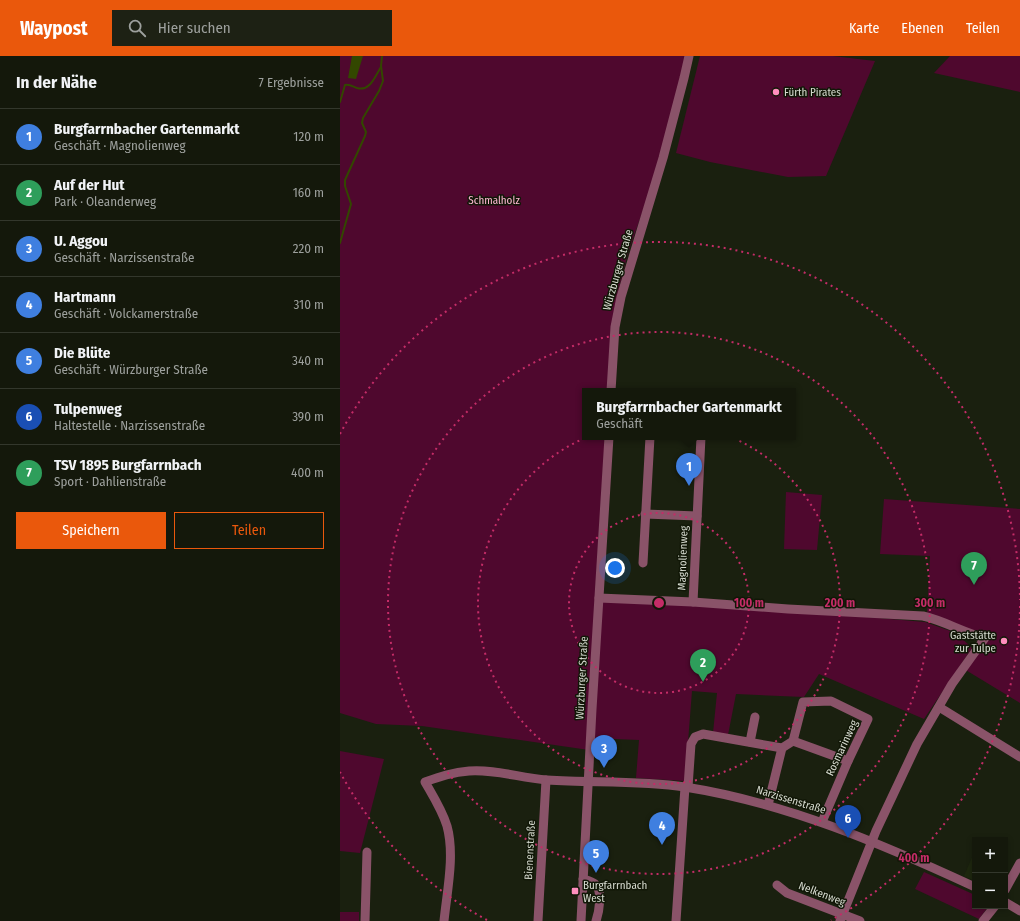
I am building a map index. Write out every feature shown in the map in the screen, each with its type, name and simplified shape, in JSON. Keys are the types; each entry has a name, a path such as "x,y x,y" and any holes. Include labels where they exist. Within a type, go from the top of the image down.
{"street":[{"name":"Würzburger Straße","path":"611,388 615,327 621,297 664,158 689,56"},
{"name":"Würzburger Straße","path":"582,921 583,879 609,440"},
{"path":"643,563 650,440"},
{"name":"Magnolienweg","path":"693,602 701,440"},
{"name":"Magnolienweg","path":"645,514 697,516"},
{"path":"599,598 693,602 804,610 923,616 985,638 952,684 914,750 871,841 841,918"},
{"name":"Rosmarinweg","path":"793,741 803,702 831,701 868,719 822,822"},
{"path":"938,707 1020,757"},
{"path":"750,742 755,717"},
{"path":"676,921 686,787 691,744 695,737 703,734 782,748 793,741 848,761"},
{"path":"768,805 782,748"},
{"name":"Narzissenstraße","path":"447,921 451,856 450,842 440,808 425,782 451,773 469,771 487,771 546,780 589,780 660,784 729,795 768,805 822,822 871,841 972,886"},
{"name":"Bienenstraße","path":"538,921 546,780"},
{"path":"365,921 367,852"},
{"path":"1008,885 1020,863"},
{"path":"583,879 595,884 598,888 599,894 596,921"},
{"name":"Nelkenweg","path":"777,885 787,893 841,918 860,921"},
{"path":"1008,904 1020,911"},
{"path":"983,921 993,909"}],"shaded area":[{"path":"352,56 363,56 356,79 348,78"},
{"path":"972,858 972,880 964,876"}],"green space":[{"name":"Schmalholz","path":"340,56 685,56 663,153 628,253 617,296 612,327 607,388 582,388 582,440 605,440 595,598 727,605 925,622 956,633 972,648 924,719 819,674 804,697 736,694 728,735 713,733 717,693 692,691 685,781 636,778 639,740 590,738 589,750 422,726 376,724 340,713"},
{"name":"Fürth Pirates","path":"700,56 833,56 875,61 826,176 788,177 710,162 676,153"},
{"path":"950,56 1020,56 1020,92 934,73"},
{"path":"786,492 822,495 817,550 784,549"},
{"path":"884,499 1020,509 1020,703 964,669 982,644 960,627 927,615 930,556 880,554"},
{"path":"340,751 384,759 360,853 340,851"},
{"path":"924,872 972,894 972,909 986,909 979,919 915,889"},
{"path":"340,912 359,912 359,921 340,921"}],"waterway":[{"path":"340,243 351,204 345,186 345,180 365,136 366,132 362,123 363,118 379,91 383,81 381,66 382,56"},
{"path":"340,102 345,85 362,89 365,88 372,82 381,67"}],"place":[{"name":"Fürth Pirates","path":"776,92"},
{"name":"Burgfarrnbacher Gartenmarkt","path":"689,486"},
{"name":"TSV 1895 Burgfarrnbach","path":"974,585"},
{"name":"Gaststätte zur Tulpe","path":"1004,641"},
{"name":"Auf der Hut","path":"703,682"},
{"name":"U. Aggou","path":"604,768"},
{"name":"Tulpenweg","path":"848,838"},
{"name":"Hartmann","path":"662,845"},
{"name":"Die Blüte","path":"596,873"},
{"name":"Burgfarrnbach West","path":"575,891"}]}
